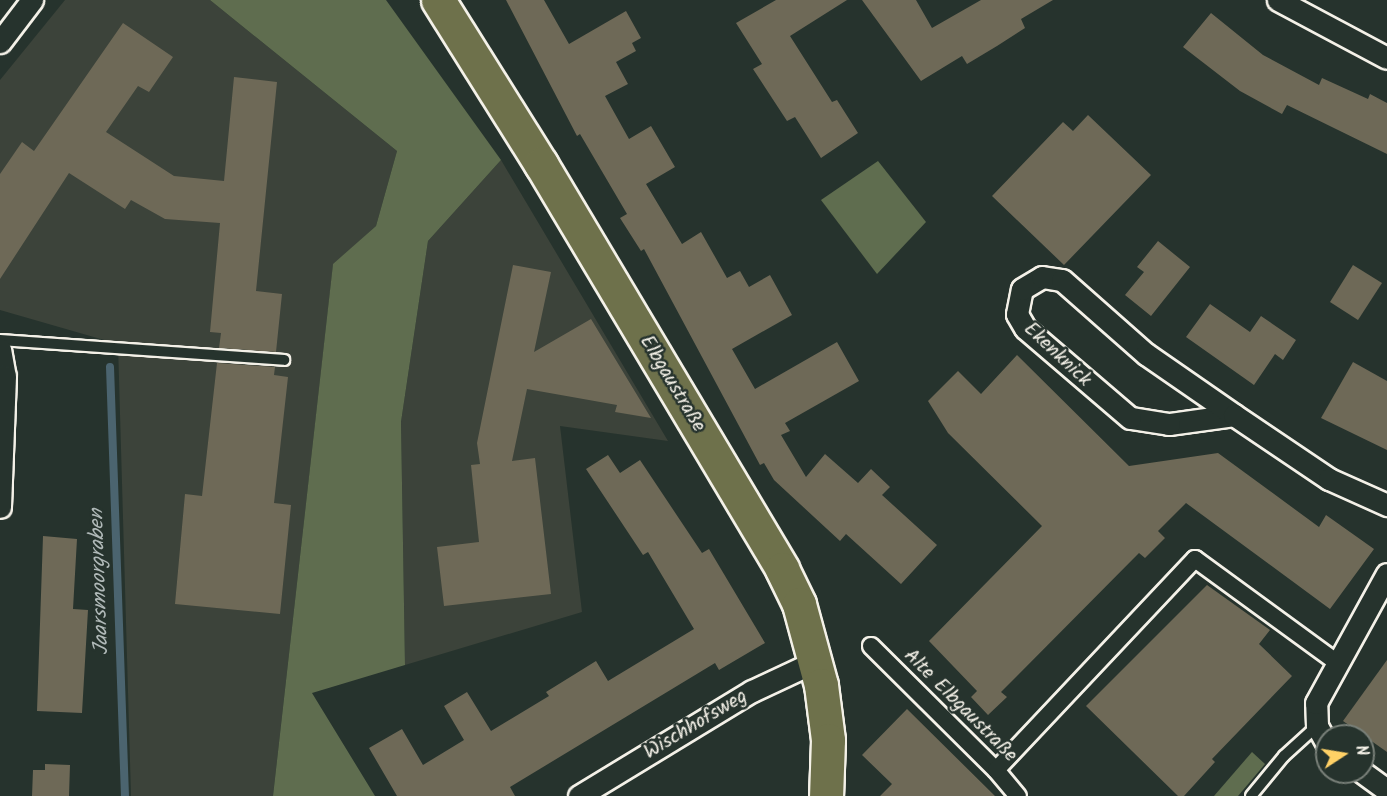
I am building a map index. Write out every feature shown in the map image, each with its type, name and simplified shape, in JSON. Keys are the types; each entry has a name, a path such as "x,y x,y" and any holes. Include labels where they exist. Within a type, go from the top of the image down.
{"main road":[{"name":"Elbgaustraße","path":"438,0 771,548 798,604 816,661 828,740 826,796"}],"street":[{"path":"0,42 32,0"},
{"path":"1278,0 1387,58"},
{"name":"Ekenknick","path":"1234,415 1153,424 1124,414 1025,328 1017,314 1022,289 1042,277 1062,280 1146,354 1234,415 1329,478 1387,505"},
{"path":"0,349 5,376 0,507"},
{"path":"996,770 1195,559 1336,662"},
{"path":"1320,724 1316,703 1336,662 1387,574"},
{"name":"Alte Elbgaustraße","path":"871,646 996,770 1018,796"},
{"name":"Wischhofsweg","path":"579,796 752,691 816,661"}],"lane":[{"path":"0,340 284,360"},
{"path":"1251,796 1284,756 1315,739"}],"shaded area":[{"path":"65,0 210,0 397,151 376,226 333,265 273,796 131,796 118,344 0,310 0,80"},
{"path":"501,160 668,441 560,426 582,612 405,665 401,422 428,241"}],"green space":[{"path":"210,0 386,0 501,160 428,241 401,422 405,665 312,693 375,796 273,796 333,264 376,226 397,151"},
{"path":"878,161 926,222 877,274 821,200"},
{"path":"1252,752 1265,764 1238,796 1214,796"}],"building":[{"path":"506,0 544,0 569,44 626,11 641,38 632,43 636,51 616,62 628,84 605,96 629,139 651,126 675,167 646,184 682,244 701,232 727,278 740,271 749,287 770,275 792,315 732,349 755,389 837,342 859,381 785,423 790,431 781,435 806,477 825,454 858,483 871,469 890,487 882,495 937,545 901,584 846,534 840,541 774,480 764,463 760,465 644,249 641,251 620,218 627,214 580,134 577,136"},
{"path":"776,0 847,0 790,36 832,102 837,100 858,133 821,158 795,117 787,121 753,69 762,64 736,23"},
{"path":"862,0 916,0 932,28 981,0 1053,0 1021,19 1025,28 997,46 967,64 962,56 921,81"},
{"path":"1211,13 1263,55 1319,85 1322,78 1368,99 1370,94 1387,103 1387,154 1287,105 1282,114 1240,91 1183,47"},
{"path":"123,23 173,57 149,92 138,86 106,132 174,176 224,181 234,77 277,82 256,291 282,294 276,352 219,348 221,333 210,332 220,223 165,219 131,200 125,209 69,173 0,279 0,174 22,142 34,151"},
{"path":"1088,115 1151,175 1064,265 992,196 1063,122 1073,131"},
{"path":"1158,241 1190,267 1151,316 1125,295 1144,272 1137,267"},
{"path":"513,265 551,272 534,352 591,319 651,418 615,412 617,405 527,389 512,461 535,458 551,594 444,606 437,547 479,542 471,465 480,464 477,443"},
{"path":"1353,265 1382,283 1358,320 1330,302"},
{"path":"1210,304 1250,332 1261,316 1296,340 1283,360 1275,354 1254,385 1186,337"},
{"path":"1017,355 1129,466 1218,453 1319,527 1326,515 1374,549 1330,609 1186,503 1158,531 1165,538 1145,558 1139,553 1001,692 1007,697 988,715 971,697 977,691 929,641 1042,526 948,433 928,401 958,371 981,394"},
{"path":"1353,362 1387,381 1387,450 1321,418"},
{"path":"217,363 275,367 274,375 288,377 274,503 291,505 280,614 175,604 185,494 202,496"},
{"path":"608,455 620,473 640,460 702,553 709,549 765,643 719,670 715,663 510,787 515,796 397,796 369,748 402,729 423,765 464,740 444,706 467,692 491,731 549,696 546,692 596,661 608,681 694,629 648,552 643,555 586,469"},
{"path":"43,536 77,539 73,609 88,610 82,713 37,711"},
{"path":"1207,585 1270,630 1259,644 1292,676 1212,759 1215,762 1184,796 1178,796 1086,706"},
{"path":"1387,660 1387,752 1375,744 1375,724 1347,724 1343,721"},
{"path":"907,709 995,796 880,796 892,784 862,755"},
{"path":"45,764 70,765 69,796 32,796 33,770 45,770"}],"waterway":[{"name":"Jaarsmoorgraben","path":"110,367 125,796"}]}
